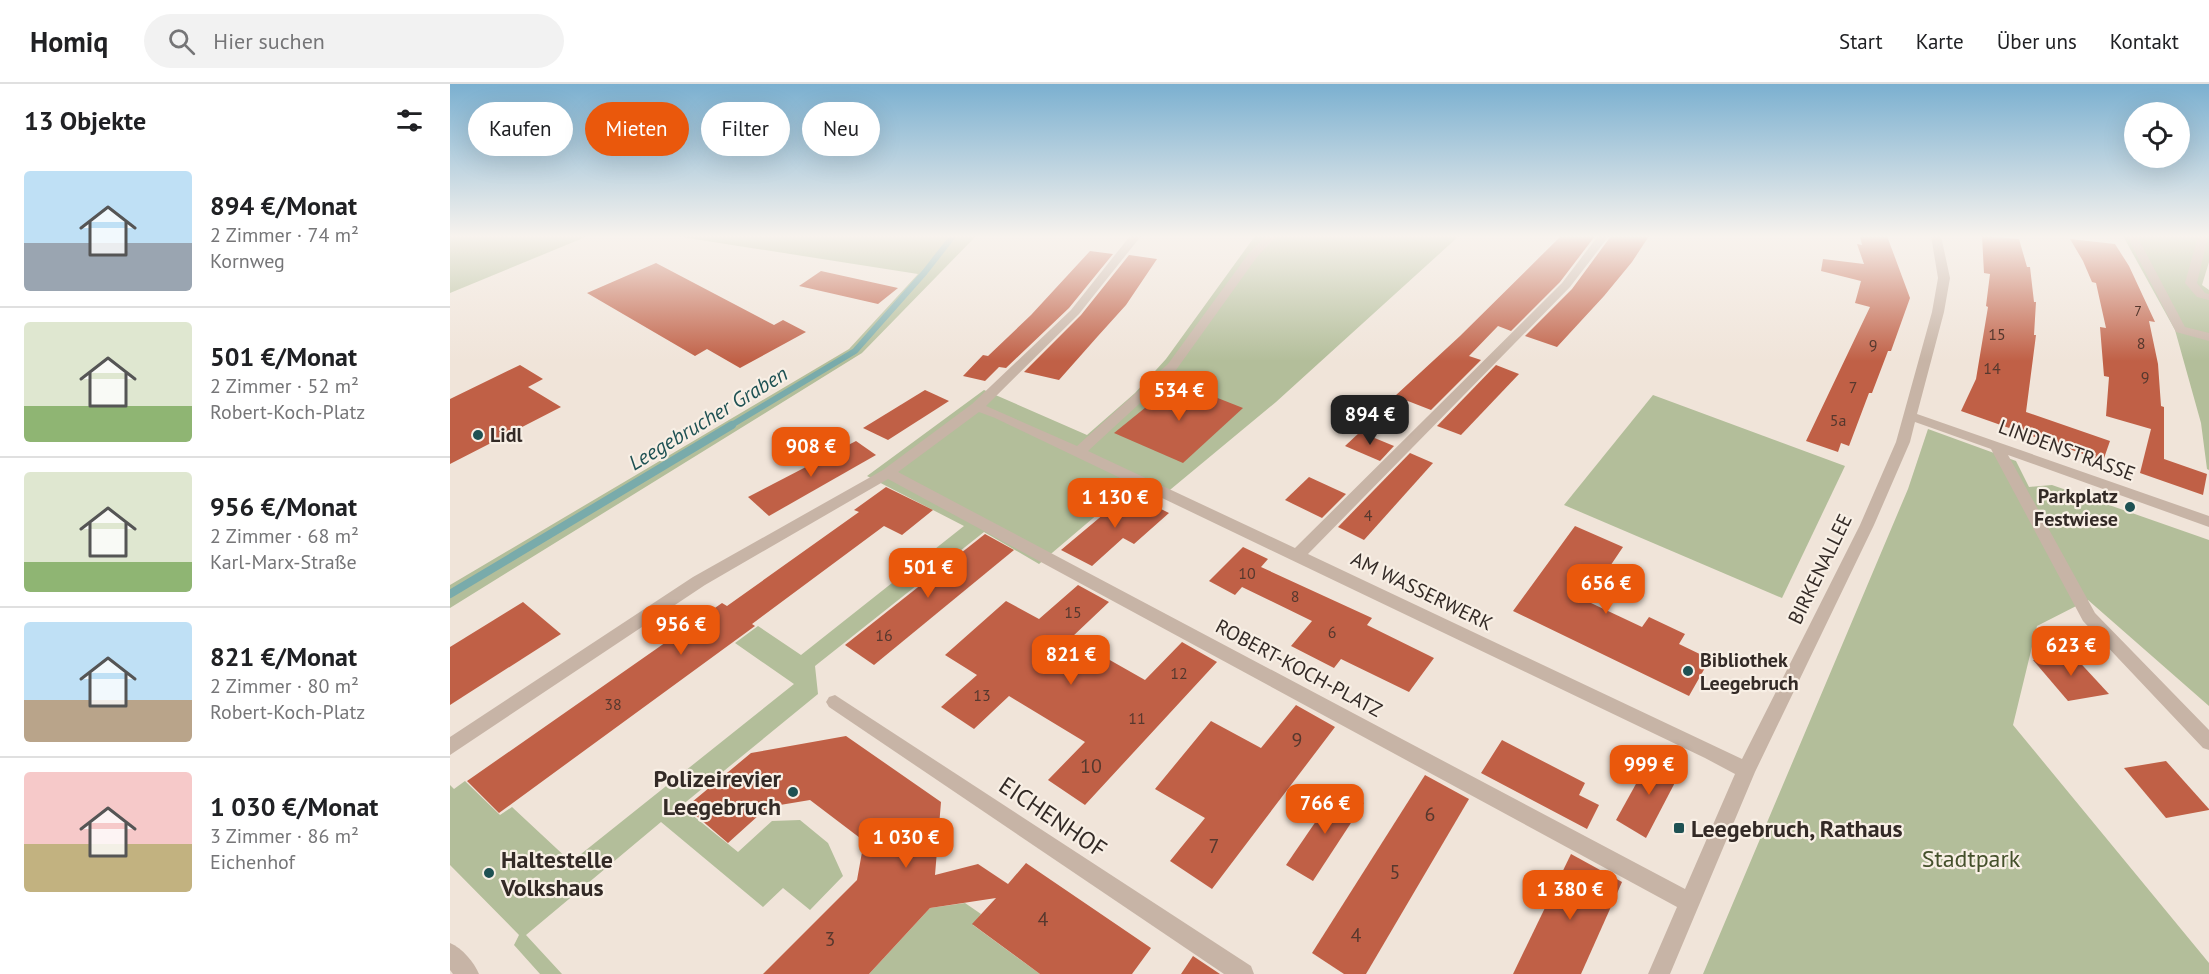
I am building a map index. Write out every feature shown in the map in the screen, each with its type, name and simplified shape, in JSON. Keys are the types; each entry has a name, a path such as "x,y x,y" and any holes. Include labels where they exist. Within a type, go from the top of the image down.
{"street":[{"path":"450,747 699,581 888,473 977,407 1076,312 1103,278"},
{"path":"1078,452 1172,367 1237,278"},
{"path":"1298,555 1572,278"},
{"name":"BIRKENALLEE","path":"1659,974 1746,771 1871,515 1904,442 1938,312 1944,278"},
{"path":"2153,278 2180,329 2209,337"},
{"path":"2193,278 2191,284 2201,295 2209,297"},
{"name":"AM WASSERWERK","path":"977,407 1000,415 1298,555 1712,752 1746,771"},
{"name":"LINDENSTRASSE","path":"1911,416 2209,522"},
{"path":"1996,446 2089,617 2209,742"},
{"name":"ROBERT-KOCH-PLATZ","path":"888,473 1689,902"},
{"name":"EICHENHOF","path":"835,702 1243,974"},
{"path":"450,954 468,974"}],"green space":[{"path":"450,278 487,278 450,293"},
{"path":"915,278 936,278 862,353 450,608 450,585 849,349"},
{"path":"1225,278 1413,278 1276,402 1159,499 1132,485 1039,564 984,532 815,666 818,694 681,806 738,852 772,821 800,820 828,843 843,876 810,910 783,888 763,907 661,822 526,935 562,974 540,974 514,945 519,935 450,865 450,785 454,789 465,781 500,815 512,807 571,862 794,684 735,643 758,626 801,655 964,526 867,476 984,390 1087,435 1135,393 1166,359"},
{"path":"2146,278 2204,278 2202,285 2209,290 2209,470 2207,469 2201,423 2175,330"},
{"path":"1653,395 1845,466 1782,598 1564,505"},
{"name":"Stadtpark","path":"1928,429 2016,461 2029,487 2052,485 2209,540 2209,706 2088,600 2037,626 2013,725 2209,963 2209,974 1703,974 1908,489"},
{"path":"965,903 981,914 973,925 1040,974 869,974 930,908"}],"building":[{"path":"623,278 684,278 774,325 783,320 806,332 740,368 707,349 695,356 587,293"},
{"path":"811,278 851,278 898,288 878,304 799,286"},
{"path":"1066,278 1094,278 1069,308 1006,368 999,367 985,381 963,376 983,355 988,356"},
{"path":"1111,278 1145,278 1126,305 1059,380 1024,372 1081,315"},
{"path":"1519,278 1563,278 1511,331 1498,326 1469,356 1481,360 1431,410 1395,396"},
{"path":"1580,278 1619,278 1557,347 1525,336"},
{"path":"1847,278 1902,278 1910,298 1891,351 1888,351 1872,393 1869,393 1849,446 1841,443 1838,452 1806,441 1870,307 1855,303 1861,281"},
{"path":"1990,278 2031,278 2034,302 2036,302 2034,335 2036,335 2026,412 2110,441 2103,461 1961,411 1976,379 1988,307 1986,306"},
{"path":"2090,278 2134,278 2155,322 2149,321 2158,364 2161,406 2164,407 2164,459 2207,474 2203,495 2140,473 2151,429 2106,416 2109,377 2104,376 2100,327 2106,328 2096,283 2092,282"},
{"name":"Lidl","path":"520,365 543,379 528,387 561,407 450,464 450,399"},
{"path":"1496,365 1519,374 1461,435 1437,426"},
{"path":"1177,382 1243,408 1183,463 1114,433"},
{"path":"925,390 949,401 888,440 863,428"},
{"path":"1360,432 1394,446 1380,461 1345,446"},
{"path":"856,441 876,455 769,516 748,497"},
{"path":"1410,453 1433,463 1364,540 1338,527"},
{"path":"1309,477 1346,494 1322,518 1285,500"},
{"path":"886,487 933,510 902,535 884,526 752,624 755,626 499,813 467,781 722,603 727,606 859,512 854,510"},
{"path":"1129,493 1169,513 1134,544 1123,538 1092,566 1061,550"},
{"path":"1575,526 1623,547 1598,584 1603,586 1591,603 1642,627 1649,617 1685,634 1679,644 1710,659 1689,696 1513,611"},
{"path":"985,534 1014,550 874,665 845,645"},
{"path":"1243,547 1268,559 1261,567 1372,618 1367,625 1434,658 1409,692 1341,659 1334,668 1291,646 1312,621 1242,587 1235,595 1209,581"},
{"path":"1078,585 1109,602 1071,638 1145,680 1182,642 1217,662 1085,805 1048,780 1085,742 1009,696 974,729 941,707 977,675 945,655 1006,601 1039,619"},
{"path":"523,602 561,634 450,705 450,647"},
{"path":"2072,654 2109,694 2068,701 2033,660"},
{"path":"1296,705 1335,727 1212,889 1170,861 1205,818 1155,789 1211,721 1261,748"},
{"path":"846,736 941,802 935,875 978,864 1008,884 1026,863 1151,948 1132,974 1040,974 972,924 996,898 930,908 869,974 763,974 857,880 864,841 810,800 768,807 728,843 686,807 751,753"},
{"path":"1502,740 1585,783 1579,795 1599,805 1587,829 1481,773"},
{"path":"1652,755 1681,771 1646,838 1616,820"},
{"path":"2166,761 2209,810 2166,818 2124,768"},
{"path":"1425,775 1469,799 1366,974 1344,974 1312,953"},
{"path":"1338,789 1364,803 1313,881 1286,865"},
{"path":"1571,854 1622,882 1581,974 1513,974"},
{"path":"1193,956 1220,974 1181,974"}],"waterway":[{"name":"Leegebrucher Graben","path":"730,426 855,351 920,278"},
{"name":"Leegebrucher Graben","path":"450,594 732,425"}],"place":[{"name":"Lidl","path":"478,435"},
{"name":"Parkplatz Festwiese","path":"2130,507"},
{"name":"Bibliothek Leegebruch","path":"1688,671"},
{"name":"Polizeirevier Leegebruch","path":"793,792"},
{"name":"Leegebruch, Rathaus","path":"1679,828"},
{"name":"Haltestelle Volkshaus","path":"489,873"}]}
